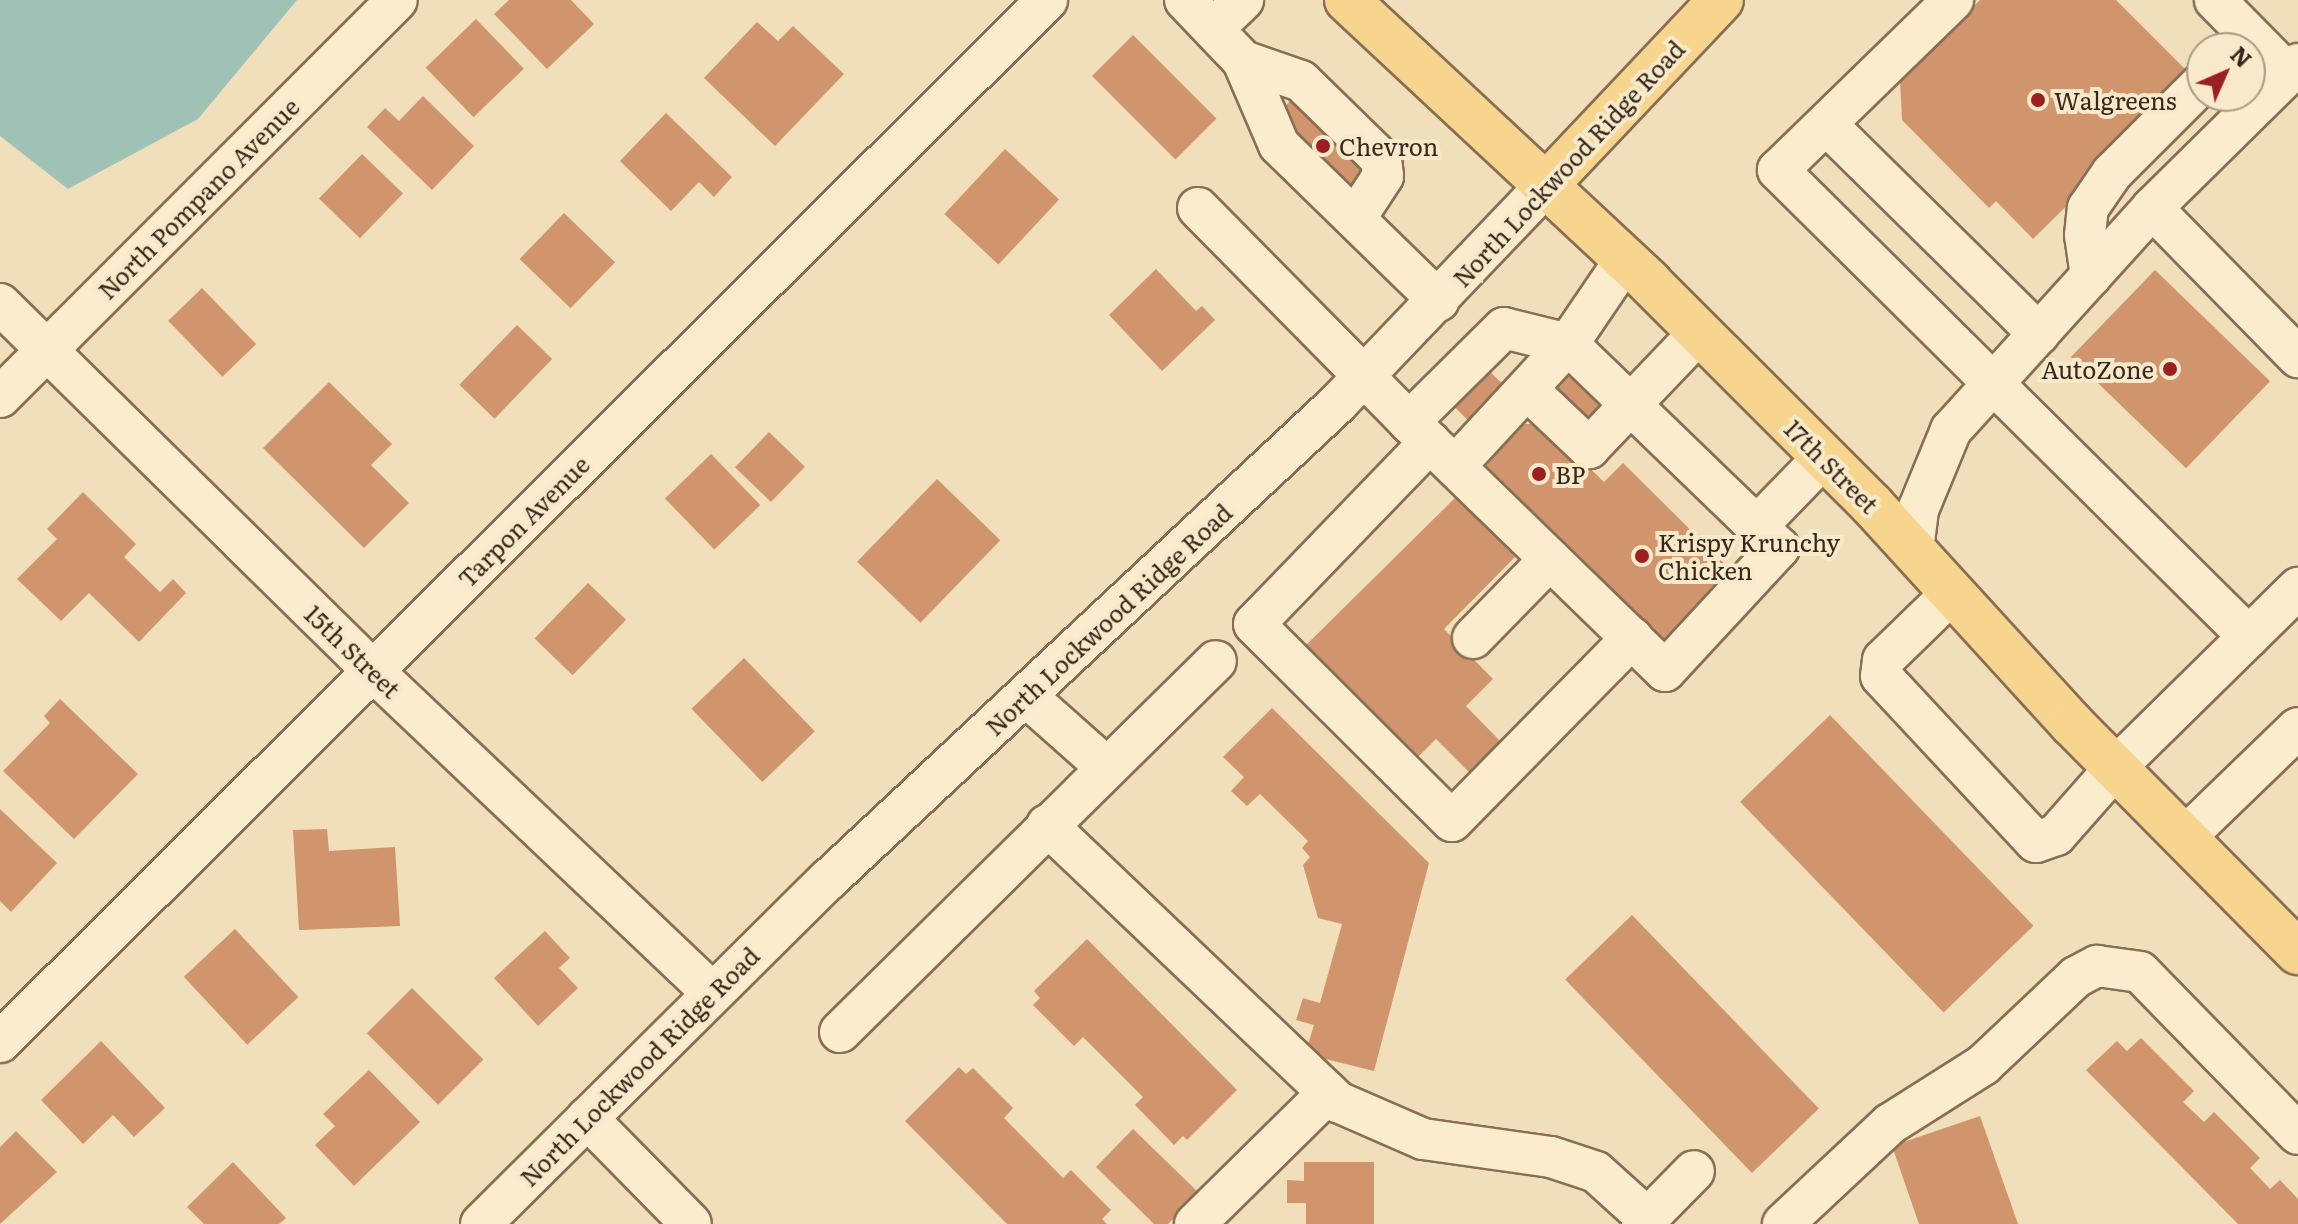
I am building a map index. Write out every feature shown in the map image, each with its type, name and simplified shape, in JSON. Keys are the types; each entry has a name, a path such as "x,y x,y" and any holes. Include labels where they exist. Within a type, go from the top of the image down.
{"main road":[{"name":"17th Street","path":"1347,0 1625,260 1824,457 2115,768 2298,952"},
{"name":"North Lockwood Ridge Road","path":"1545,186 1721,0"}],"street":[{"name":"North Pompano Avenue","path":"0,397 397,0"},
{"name":"Tarpon Avenue","path":"0,1042 1047,0"},
{"path":"1185,0 1243,61 1279,145 1439,301"},
{"path":"1213,29 1243,0"},
{"path":"1953,0 1778,170 2249,637"},
{"path":"2215,0 2237,32"},
{"path":"1913,550 1918,510 1934,463 1951,430 2152,208 2293,69 2266,54"},
{"path":"1243,61 1301,81 1381,159 1383,176 1355,219"},
{"path":"2091,276 2085,235 2088,208 2112,173 2186,99"},
{"path":"1826,124 2039,334"},
{"name":"North Lockwood Ridge Road","path":"481,1224 712,993 1364,377 1545,186"},
{"path":"1198,208 1431,444 1632,638 1665,671 1779,548 1568,344 1504,328 1431,444 1254,624 1452,821 1632,638"},
{"path":"2152,208 2298,357"},
{"path":"1431,444 1529,391 1568,344 1625,260"},
{"name":"15th Street","path":"0,304 372,670 712,993"},
{"path":"1529,391 1589,448 1699,333"},
{"path":"1757,526 1824,457"},
{"path":"1473,638 1550,559"},
{"path":"1952,593 1883,660 1886,686 2036,842 2056,835 2115,768 2298,588"},
{"path":"840,1032 1216,661"},
{"path":"1026,696 1107,768"},
{"path":"2184,838 2298,728"},
{"path":"1047,825 1328,1093 1367,1118 1423,1139 1551,1157 1596,1172 1645,1221 1694,1171"},
{"path":"1783,1224 1890,1124 1983,1065 2076,977 2097,966 2140,972 2298,1134"},
{"path":"1195,1224 1328,1093"},
{"path":"587,1118 691,1224"}],"water":[{"path":"0,0 297,0 198,119 68,189 0,136"}],"building":[{"path":"509,0 571,0 594,24 547,69 494,14"},
{"name":"Walgreens","path":"1980,0 2116,0 2186,70 2186,88 2033,239 1996,201 1989,208 1902,120 1900,79"},
{"path":"476,19 524,69 474,117 426,68"},
{"path":"757,22 778,41 793,26 844,74 775,146 704,78"},
{"path":"1133,35 1216,118 1175,159 1092,76"},
{"path":"1299,92 1380,170 1352,199 1271,121"},
{"path":"423,96 474,146 432,190 367,127 385,108 399,121"},
{"path":"666,113 732,177 714,197 699,182 671,211 620,161"},
{"path":"1005,149 1059,199 998,265 944,214"},
{"path":"362,154 403,194 360,238 319,199"},
{"path":"564,213 615,262 571,308 520,259"},
{"path":"1156,269 1196,311 1202,306 1215,320 1162,371 1109,315"},
{"name":"AutoZone","path":"2155,270 2270,381 2186,468 2071,357"},
{"path":"202,288 256,344 222,377 168,321"},
{"path":"517,325 552,359 495,419 459,385"},
{"path":"1574,363 1612,398 1585,428 1547,392"},
{"path":"1483,365 1512,393 1477,429 1448,401"},
{"path":"329,382 392,444 371,465 409,503 364,548 263,448"},
{"path":"1514,424 1544,424 1604,482 1623,463 1735,574 1662,648 1474,465"},
{"path":"769,432 805,467 771,502 735,467"},
{"path":"711,454 760,505 714,550 665,498"},
{"path":"937,479 1000,540 920,623 857,562"},
{"path":"83,492 136,544 124,557 160,592 173,579 186,593 139,642 89,593 61,621 17,579 57,539 47,529"},
{"path":"1456,497 1515,557 1444,629 1493,679 1466,706 1502,743 1470,773 1436,739 1409,766 1297,654"},
{"path":"588,583 626,620 573,675 535,638"},
{"path":"744,658 815,731 762,782 691,709"},
{"path":"60,699 138,774 74,839 3,771 50,723 44,716"},
{"path":"1272,708 1429,863 1374,1071 1305,1054 1314,1025 1296,1020 1303,998 1320,1003 1342,924 1318,918 1303,865 1310,857 1302,848 1308,841 1260,794 1247,806 1231,791 1244,777 1223,757"},
{"path":"1830,715 2034,926 1944,1013 1740,802"},
{"path":"0,809 57,863 11,912 0,901"},
{"path":"327,829 329,851 395,847 400,926 299,930 293,830"},
{"path":"1632,915 1819,1109 1752,1173 1565,980"},
{"path":"235,929 298,997 247,1045 184,977"},
{"path":"545,931 570,958 559,968 578,988 538,1026 494,978"},
{"path":"1087,939 1237,1090 1187,1140 1183,1136 1174,1145 1135,1105 1143,1097 1083,1037 1074,1046 1033,1005 1040,998 1034,991"},
{"path":"412,988 483,1059 438,1105 367,1033"},
{"path":"2141,1038 2194,1091 2183,1102 2204,1122 2214,1112 2260,1158 2250,1168 2270,1189 2280,1180 2298,1199 2298,1224 2238,1224 2086,1070 2117,1041 2127,1051"},
{"path":"101,1041 165,1108 134,1137 113,1115 83,1144 41,1100"},
{"path":"959,1067 966,1074 973,1068 1013,1108 1004,1118 1063,1178 1071,1170 1111,1210 1102,1219 1107,1224 1007,1224 905,1121"},
{"path":"369,1070 420,1122 354,1186 315,1145 335,1126 323,1114"},
{"path":"1980,1116 2018,1224 1919,1224 1892,1146"},
{"path":"1133,1129 1199,1193 1168,1224 1154,1224 1096,1167"},
{"path":"16,1131 57,1172 0,1224 0,1147"},
{"path":"233,1162 286,1218 279,1224 204,1224 187,1207"},
{"path":"1304,1162 1374,1162 1374,1224 1306,1224 1306,1203 1287,1203 1287,1180 1304,1181"}],"place":[{"name":"Walgreens","path":"2038,100"},
{"name":"Chevron","path":"1323,146"},
{"name":"AutoZone","path":"2170,369"},
{"name":"BP","path":"1539,474"},
{"name":"Krispy Krunchy Chicken","path":"1642,556"}]}
